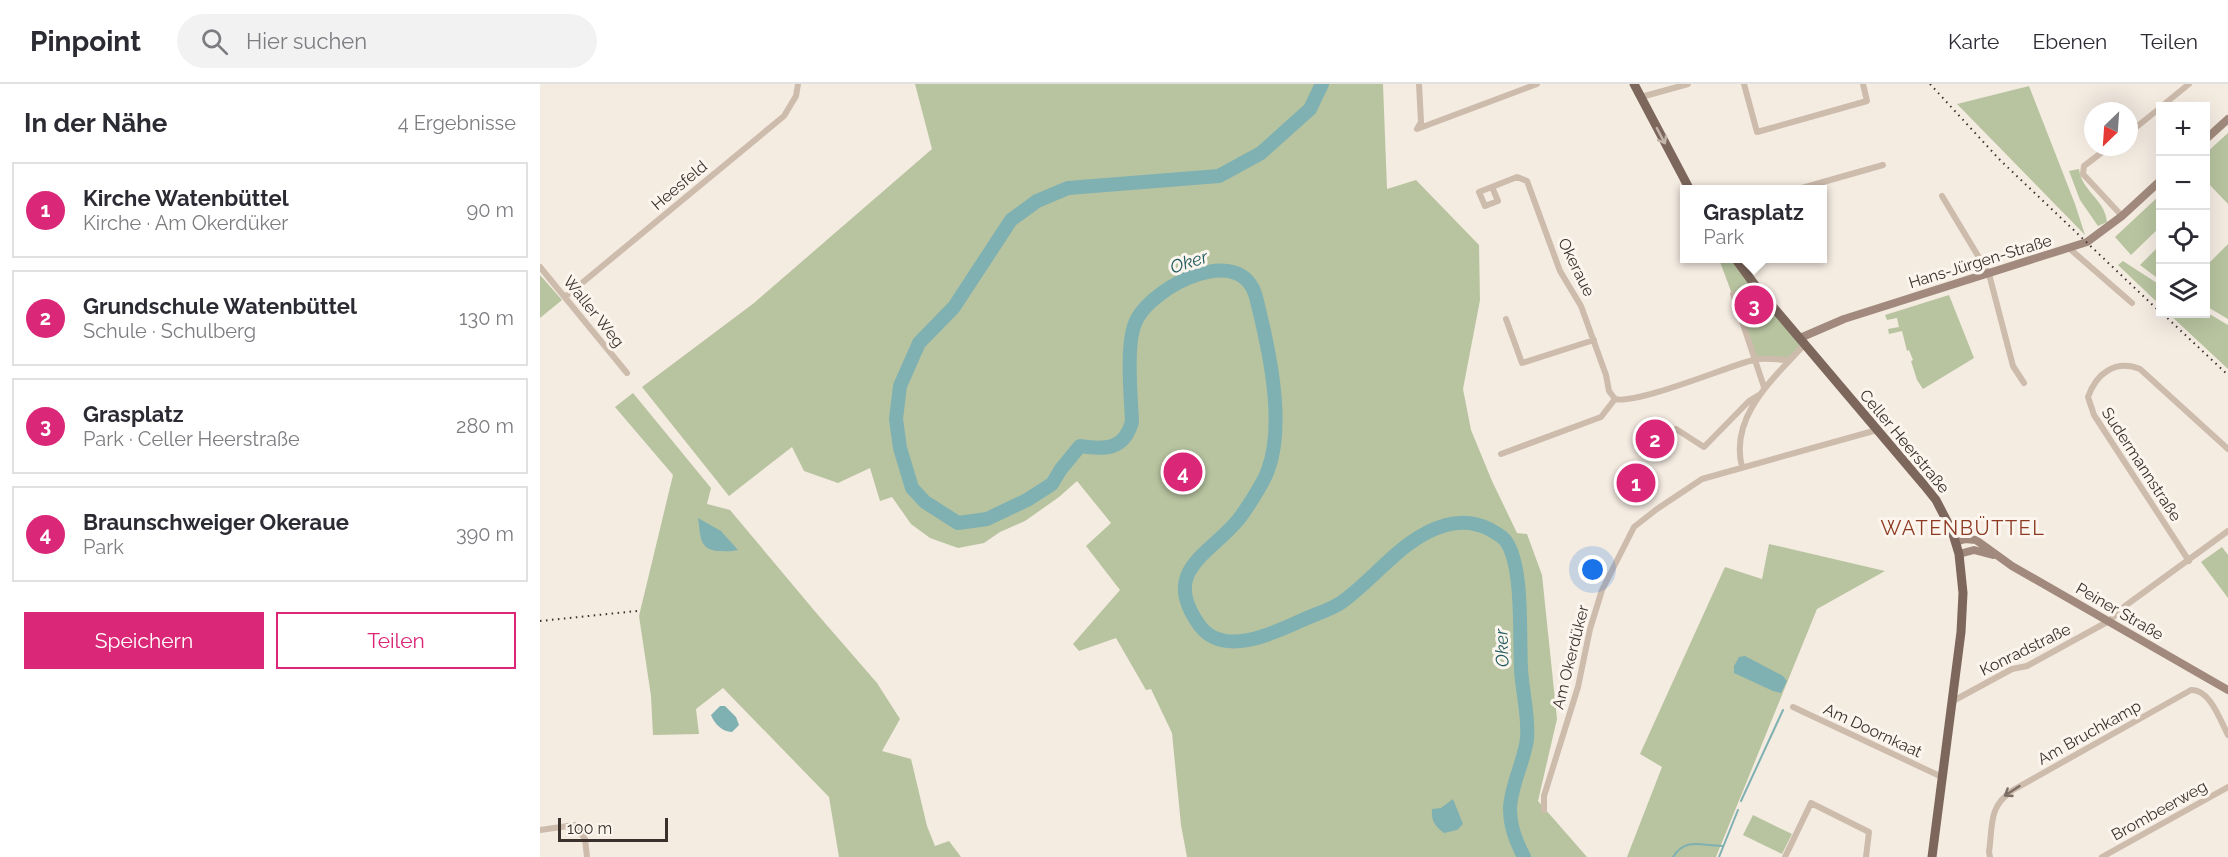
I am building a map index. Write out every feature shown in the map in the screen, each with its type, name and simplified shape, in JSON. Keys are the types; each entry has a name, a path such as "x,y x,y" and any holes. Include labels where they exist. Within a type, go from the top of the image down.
{"main road":[{"path":"1634,84 1688,185"},
{"path":"2210,134 2228,118"},
{"name":"Hans-Jürgen-Straße","path":"1802,341 1840,321 2070,249 2093,239 2156,185"},
{"name":"Celler Heerstraße","path":"1739,263 1757,288 1936,500 1956,542 1963,581 1963,605 1932,857"},
{"name":"Peiner Straße","path":"1956,542 1969,538 1976,540 1997,556 2228,690"},
{"name":"Peiner Straße","path":"1959,554 1974,550 1997,556"}],"street":[{"name":"Heesfeld","path":"565,297 784,116 796,96 798,84"},
{"path":"1419,84 1421,122 1417,129 1537,84"},
{"path":"1641,97 1688,84"},
{"path":"1744,84 1757,132 1868,100 1863,84"},
{"path":"2167,102 2189,84"},
{"path":"2138,126 2156,111"},
{"path":"2097,156 2084,166 2083,174 2122,216"},
{"path":"1810,185 1883,165"},
{"name":"Okeraue","path":"1492,187 1517,177 1527,181 1560,270 1581,306 1606,375 1609,392 1615,399"},
{"path":"1942,196 1989,274 2013,366 2024,383"},
{"path":"2070,249 2132,303"},
{"name":"Waller Weg","path":"540,267 627,373"},
{"path":"1733,294 1756,359 1763,390 1744,421 1739,456 1742,467"},
{"path":"1506,319 1522,363 1594,340"},
{"path":"1676,429 1704,447 1749,401 1763,390 1790,360 1802,341"},
{"path":"1501,454 1601,417 1615,399 1622,400 1648,394 1756,359 1790,360"},
{"name":"Sudermannstraße","path":"2189,561 2089,406 2088,397 2092,385 2112,369 2128,364 2140,369 2228,449"},
{"name":"Am Okerdüker","path":"1544,810 1544,796 1578,687 1598,601 1606,580 1634,527 1702,479 1877,430"},
{"name":"Konradstraße","path":"1953,701 2012,669 2026,666 2109,621 2125,606 2228,531"},
{"name":"Am Bruchkamp","path":"1990,857 1995,807 1999,800 2191,690 2197,690 2206,695 2228,735"},
{"name":"Am Doornkaat","path":"1793,707 1942,777"},
{"name":"Brombeerweg","path":"2102,857 2228,787"},
{"path":"1785,857 1811,803 1869,832 1866,857"},
{"path":"540,830 575,825 585,839 587,857"}],"green space":[{"path":"915,84 1383,84 1387,189 1416,180 1479,245 1480,300 1463,389 1471,430 1492,481 1517,533 1527,534 1542,575 1557,719 1538,801 1587,857 1187,857 1181,825 1172,733 1151,689 1146,690 1116,638 1079,651 1073,644 1120,590 1086,546 1111,523 1077,481 1025,521 1000,532 984,543 958,548 930,538 911,524 892,497 880,501 870,468 838,483 804,471 792,447 729,496 642,387 754,303 932,149"},
{"path":"2029,86 2075,204 2085,235 1957,104"},
{"path":"2228,133 2228,204 2210,185 2210,149"},
{"path":"2079,169 2084,184 2105,214 2107,222 2098,226 2080,200 2069,171"},
{"path":"2156,199 2156,231 2131,255 2115,237"},
{"path":"2228,244 2228,319 2210,308 2210,262"},
{"path":"2156,249 2156,277 2140,265"},
{"path":"2123,261 2156,282 2156,301 2118,265"},
{"path":"1720,263 1738,263 1805,344 1790,360 1756,359"},
{"path":"540,275 562,300 540,318"},
{"path":"1949,295 1974,358 1923,389 1917,380 1911,361 1913,360 1909,350 1907,351 1902,331 1889,334 1888,329 1899,327 1897,318 1887,320 1885,315"},
{"path":"2210,314 2228,325 2228,369 2173,318 2210,318"},
{"path":"633,393 711,488 707,504 730,510 877,683 900,719 882,751 911,759 927,826 935,846 949,841 961,857 839,857 829,797 723,688 696,709 699,734 653,735 651,696 639,616 673,475 615,407"},
{"path":"1769,544 1885,571 1817,609 1716,857 1627,857 1662,767 1640,754 1725,567 1762,579"},
{"path":"2222,547 2228,555 2228,598 2201,562"},
{"path":"1753,815 1792,834 1782,854 1743,835"}],"water":[{"path":"698,518 721,531 738,550 719,551 707,548 700,536"},
{"path":"1745,656 1783,676 1787,681 1781,693 1734,673 1734,666 1739,657"},
{"path":"720,706 725,706 736,717 739,725 732,732 722,729 712,718 711,715"},
{"path":"1453,799 1463,824 1457,830 1444,833 1434,823 1432,809 1441,808"}],"waterway":[{"name":"Oker","path":"1322,84 1310,109 1261,153 1219,176 1068,188 1037,201 1011,220 954,307 919,343 900,386 896,419 900,448 912,488 925,502 958,523 987,519 1027,500 1052,484 1080,446 1105,448 1119,443 1124,438 1132,422 1131,340 1133,328 1146,306 1178,283 1197,275 1216,271 1233,272 1247,281 1256,297 1270,360 1275,407 1273,451 1266,475 1246,510 1193,566 1187,578 1185,591 1189,607 1200,626 1211,636 1223,640 1252,639 1330,609 1355,592 1403,548 1431,531 1446,525 1468,523 1489,529 1502,537 1511,551 1518,583 1521,668 1527,739 1510,808 1514,834 1524,857"},
{"path":"1741,801 1783,710"},
{"path":"1719,857 1738,810"},
{"path":"1673,857 1688,845 1723,846"}],"railway":[{"path":"1930,84 2000,160 2156,308"},
{"path":"2167,318 2228,375"},
{"path":"540,621 637,611"}],"place":[{"name":"Grasplatz","path":"1754,305"},
{"name":"Grundschule Watenbüttel","path":"1655,439"},
{"name":"Braunschweiger Okeraue","path":"1183,472"},
{"name":"Kirche Watenbüttel","path":"1636,483"}],"district":[{"name":"WATENBÜTTEL","path":"1963,528"}]}
